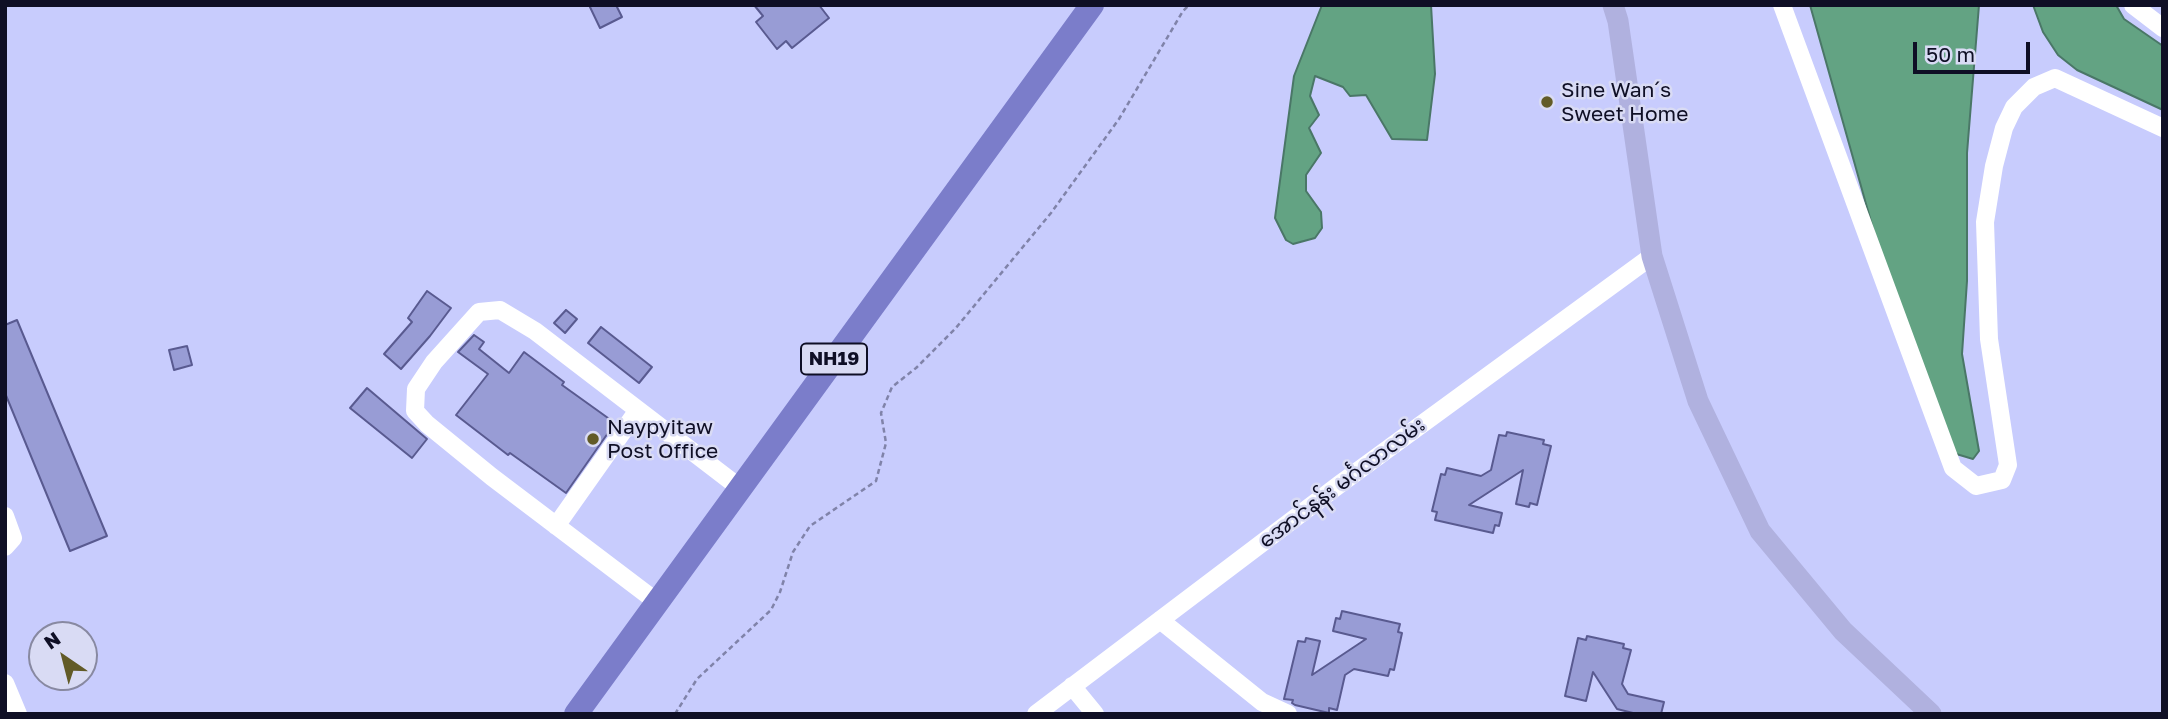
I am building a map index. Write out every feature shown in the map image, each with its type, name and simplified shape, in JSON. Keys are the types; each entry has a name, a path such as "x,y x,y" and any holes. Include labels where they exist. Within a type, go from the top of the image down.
{"highway":[{"name":"NH19","path":"576,714 1091,5"}],"main road":[{"path":"1613,5 1618,21 1652,256 1698,401 1760,531 1843,631 1931,714"}],"street":[{"path":"1782,5 1953,468 1976,486 2002,480 2008,465 1989,339 1985,222 1994,166 2004,128 2014,107 2034,87 2055,78 2163,128"},
{"path":"2133,5 2163,28"},
{"name":"အောင်နန်း မင်္ဂလာလမ်း","path":"1036,714 1351,476 1652,256"},
{"path":"657,602 438,433 415,411 415,389 434,362 479,313 500,310 535,331 740,488"},
{"path":"556,526 638,410"},
{"path":"5,516 13,538 5,547"},
{"path":"1160,620 1262,702 1287,714"},
{"path":"5,683 18,714"},
{"path":"1072,686 1095,714"}],"path":[{"path":"675,714 697,679 771,610 793,552 810,526 876,481 886,443 881,413 892,387 916,369 955,329 1051,213 1119,119 1189,5"}],"shaded area":[{"path":"1322,5 1431,5 1435,74 1427,140 1392,139 1366,95 1350,96 1343,87 1315,76 1310,96 1319,115 1309,128 1321,153 1306,175 1306,191 1321,212 1322,228 1315,238 1293,244 1286,240 1275,218 1294,76"},
{"path":"1810,5 1979,5 1967,153 1967,281 1962,354 1979,451 1973,459 1953,453 1877,243"},
{"path":"2033,5 2116,5 2124,19 2163,46 2163,110 2077,70 2058,55 2043,32"}],"building":[{"path":"589,5 616,5 622,17 600,28"},
{"path":"754,5 819,5 829,18 792,48 786,41 777,49 756,22 763,16"},
{"path":"427,291 451,308 401,369 384,354 412,322 408,318"},
{"path":"566,310 577,319 565,333 554,323"},
{"path":"17,320 107,536 70,551 5,393 5,325"},
{"path":"601,327 652,367 639,383 588,343"},
{"path":"474,335 484,342 479,349 509,373 524,352 564,382 562,385 615,423 566,493 510,453 508,455 456,415 488,374 458,352"},
{"path":"187,346 192,365 174,370 169,350"},
{"path":"367,388 427,439 412,458 350,408"},
{"path":"1507,432 1544,440 1543,444 1551,446 1537,505 1530,503 1529,507 1516,504 1523,470 1469,505 1502,513 1499,526 1495,525 1493,533 1435,520 1437,512 1432,511 1441,474 1445,475 1447,468 1481,476 1491,470 1499,435 1506,436"},
{"path":"1342,611 1400,624 1398,632 1402,633 1394,670 1390,669 1388,676 1354,669 1345,675 1337,710 1329,708 1329,713 1295,705 1293,700 1284,699 1298,641 1305,642 1306,638 1320,641 1312,675 1366,639 1333,631 1336,618 1340,619"},
{"path":"1587,636 1624,644 1623,648 1631,650 1622,684 1628,694 1664,702 1661,714 1637,714 1617,709 1593,672 1586,701 1565,696 1578,638 1586,640"}],"place":[{"name":"Sine Wan´s Sweet Home","path":"1547,102"},
{"name":"Naypyitaw Post Office","path":"593,439"}]}
